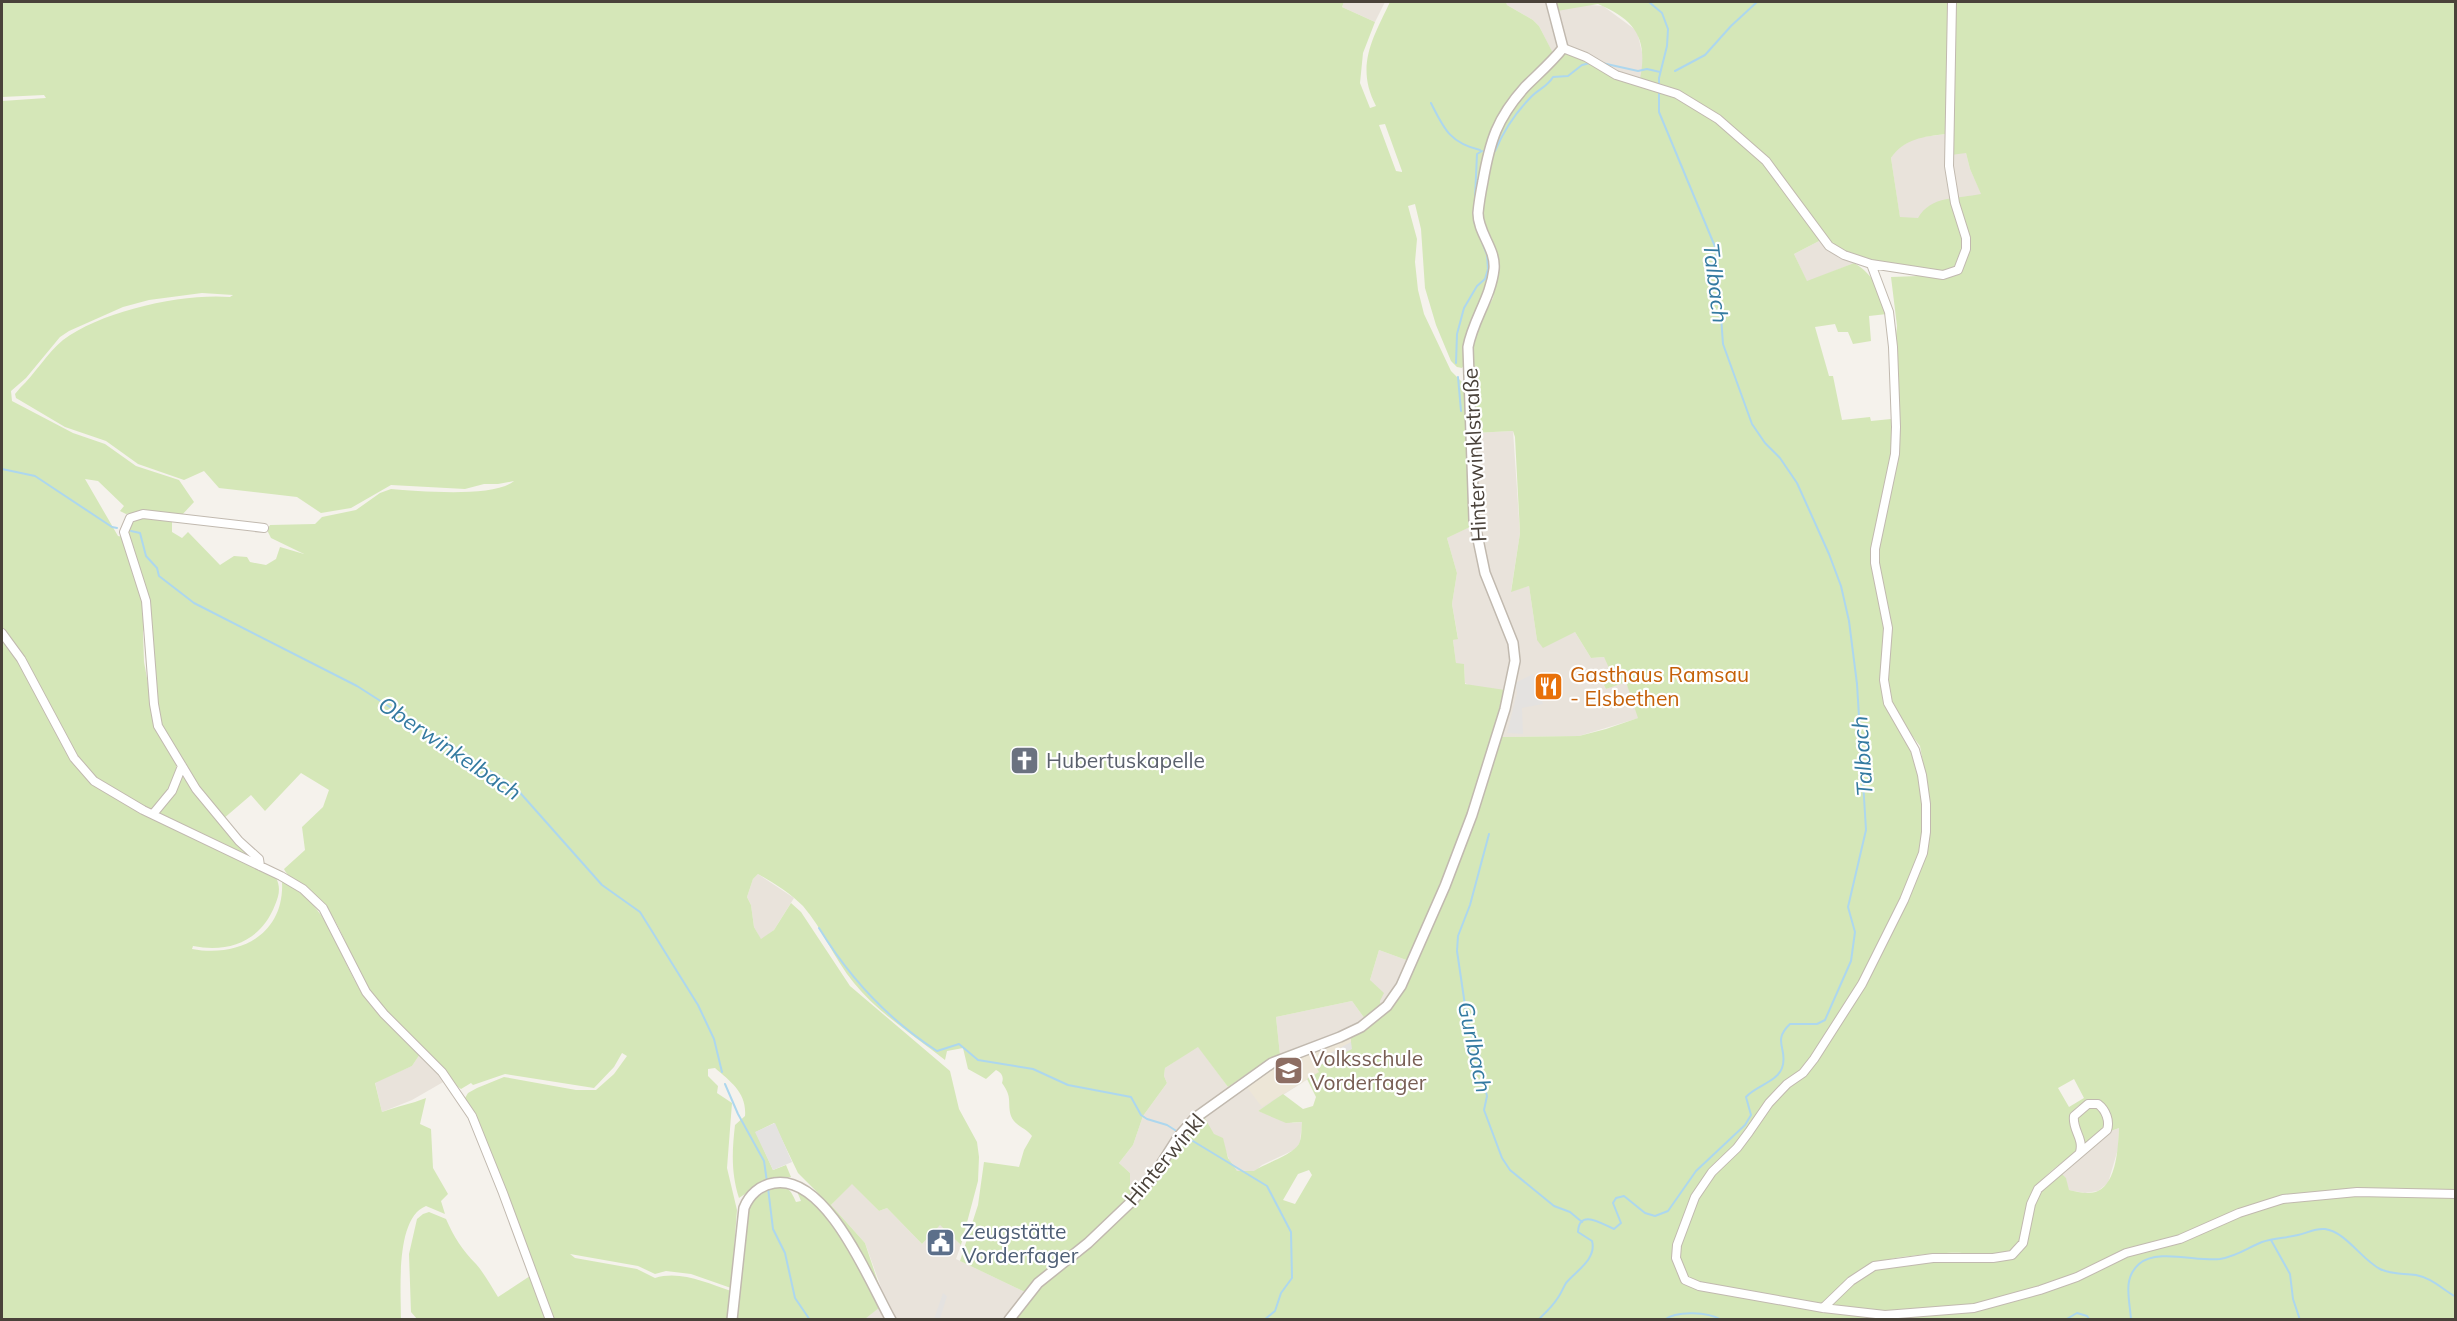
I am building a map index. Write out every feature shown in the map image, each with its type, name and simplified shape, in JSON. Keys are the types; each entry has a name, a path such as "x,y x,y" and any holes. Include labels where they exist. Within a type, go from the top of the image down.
{"street":[{"path":"1551,2 1563,48 1586,57 1616,75 1660,88 1702,108 1718,119 1766,161 1835,251 1871,264 1943,274 1958,270 1964,257 1966,238 1955,203 1949,166 1952,2"},
{"name":"Hinterwinklstraße","path":"1413,956 1445,886 1473,815 1505,709 1515,661 1513,643 1482,562 1474,520 1467,374 1468,347 1470,334 1487,296 1494,267 1492,255 1479,222 1479,205 1489,146 1501,119 1526,87 1563,48"},
{"path":"1871,264 1886,301 1890,322 1896,427 1894,454 1875,549 1875,563 1888,628 1884,680 1888,703 1915,750 1923,775 1926,804 1923,852 1904,900 1862,984 1814,1059 1803,1072 1773,1098 1737,1148 1703,1184 1695,1197 1676,1252 1677,1264 1683,1277 1694,1284 1823,1308 1885,1315 1974,1308 2077,1277 2126,1253 2180,1239 2239,1213 2283,1199 2357,1192 2456,1194"},
{"path":"260,866 259,859 243,845 202,798 156,721 148,608 126,544 125,526 130,518 136,515 151,514 264,528"},
{"path":"2,633 21,659 74,758 94,781 153,814 292,882 318,903 326,913 369,997 438,1068 472,1116 550,1320"},
{"path":"153,814 172,791 182,766"},
{"name":"Hinterwinkl","path":"1009,1320 1038,1283 1088,1243 1131,1202 1153,1177 1179,1136 1195,1118 1272,1063 1340,1037 1370,1021 1396,995 1413,956"},
{"path":"1823,1308 1851,1281 1874,1266 1940,1257 1993,1258 2012,1255 2023,1244 2031,1204 2037,1189 2104,1133 2108,1127 2103,1110 2098,1104 2088,1104 2074,1116 2074,1126 2082,1143 2080,1152"},
{"path":"732,1320 742,1211 754,1193 768,1184 780,1182 799,1185 824,1208 863,1263 891,1320"}],"shaded area":[{"path":"1344,2 1385,2 1375,22 1342,7"},
{"path":"1506,2 1554,2 1603,6 1637,31 1644,61 1640,82 1555,58 1539,26 1507,5"},
{"path":"1946,134 1966,153 1970,169 1982,195 1959,198 1919,218 1900,218 1891,158 1897,149 1915,138"},
{"path":"1821,240 1826,248 1839,258 1854,263 1807,282 1794,254"},
{"path":"1513,431 1520,533 1511,591 1529,586 1537,640 1575,632 1591,658 1604,657 1610,668 1598,675 1606,689 1626,681 1639,718 1579,736 1500,737 1470,686 1465,683 1464,664 1456,664 1453,640 1458,638 1452,604 1457,573 1447,538 1477,523 1473,433"},
{"path":"1533,674 1543,704 1522,708 1523,734 1507,733 1517,693 1515,683"},
{"path":"758,874 794,898 774,930 761,940 754,927 751,905 747,897 753,879"},
{"path":"1379,950 1409,961 1398,985 1381,1008 1370,980"},
{"path":"1352,1001 1365,1019 1317,1068 1319,1072 1258,1111 1293,1123 1302,1122 1300,1142 1296,1149 1262,1165 1254,1172 1237,1171 1232,1167 1222,1141 1214,1135 1199,1110 1189,1117 1150,1175 1130,1197 1130,1173 1119,1163 1133,1145 1143,1116 1167,1083 1164,1076 1165,1068 1198,1046 1228,1087 1280,1055 1276,1017"},
{"name":"Volksschule Vorderfager","path":"1352,1032 1352,1049 1317,1068 1319,1072 1262,1107 1243,1082 1268,1065"},
{"path":"1351,1042 1352,1049 1316,1067 1314,1062"},
{"path":"420,1054 445,1081 412,1100 382,1112 375,1082 412,1066"},
{"path":"775,1123 792,1162 773,1170 755,1132"},
{"path":"2119,1128 2118,1149 2108,1183 2098,1191 2085,1193 2068,1190 2066,1179 2060,1172 2111,1131"},
{"path":"852,1183 879,1211 887,1208 922,1244 940,1224 961,1245 956,1259 1025,1292 1004,1319 865,1319 886,1301 865,1243 831,1205"},
{"path":"943,1293 947,1296 940,1319 934,1319"}],"green space":[{"path":"2,2 1344,2 1342,7 1375,22 1363,53 1360,83 1370,108 1376,106 1367,78 1369,52 1390,2 1506,2 1507,5 1539,26 1555,57 1563,48 1597,64 1596,66 1606,71 1681,99 1724,126 1760,160 1821,240 1794,254 1807,281 1854,263 1872,278 1885,306 1887,314 1869,316 1871,341 1853,344 1848,332 1838,332 1835,324 1815,327 1829,376 1833,376 1842,420 1870,417 1871,421 1891,419 1894,422 1893,452 1878,514 1873,560 1886,629 1882,687 1890,713 1910,746 1918,771 1922,803 1922,838 1916,863 1897,907 1856,988 1833,1021 1838,1024 1863,989 1888,940 1925,856 1929,827 1928,790 1920,746 1897,716 1890,699 1886,675 1890,628 1877,559 1880,527 1897,452 1899,410 1895,348 1897,326 1891,277 1919,276 1919,269 1868,260 1839,249 1817,228 1773,167 1741,134 1683,95 1640,79 1642,53 1640,42 1636,32 1622,17 1598,4 1557,11 1554,2 1949,2 1950,77 1946,134 1908,142 1891,158 1900,217 1918,218 1930,205 1946,199 1981,194 1966,153 1951,155 1954,2 2455,2 2455,1319 1016,1319 1043,1284 1123,1214 1156,1179 1187,1132 1203,1115 1214,1134 1223,1138 1228,1158 1237,1171 1254,1171 1298,1146 1301,1139 1302,1122 1286,1123 1258,1111 1283,1094 1303,1109 1313,1106 1316,1097 1307,1079 1319,1072 1316,1067 1351,1049 1351,1035 1373,1022 1407,986 1476,819 1500,737 1579,736 1638,718 1626,682 1606,689 1598,674 1609,668 1604,657 1591,658 1575,632 1543,648 1537,640 1529,586 1511,592 1520,533 1515,437 1513,431 1473,433 1473,337 1493,298 1498,270 1497,258 1484,229 1479,231 1489,259 1490,276 1467,338 1465,363 1462,368 1457,367 1451,361 1436,325 1425,288 1421,229 1415,204 1408,206 1417,239 1415,262 1418,290 1424,314 1451,371 1463,383 1464,390 1472,526 1447,538 1457,573 1452,604 1458,639 1453,640 1456,663 1464,664 1465,684 1505,690 1473,800 1452,861 1409,961 1379,950 1370,980 1384,993 1380,1001 1381,1008 1365,1019 1352,1001 1276,1017 1280,1055 1228,1087 1198,1047 1165,1068 1164,1076 1167,1083 1143,1116 1133,1145 1119,1163 1130,1173 1130,1197 1081,1245 1025,1292 960,1261 978,1205 984,1162 1019,1167 1024,1150 1032,1136 1011,1116 1009,1096 1002,1083 1001,1074 996,1070 986,1079 968,1069 963,1048 947,1051 945,1060 885,1014 847,974 817,924 803,906 782,888 758,874 753,879 747,897 751,905 754,927 761,939 774,930 791,903 801,912 850,986 950,1071 959,1109 977,1142 979,1157 978,1181 961,1245 940,1225 922,1244 887,1208 879,1211 852,1184 831,1205 865,1243 879,1285 842,1225 817,1192 798,1173 774,1123 756,1132 773,1170 786,1165 791,1177 763,1182 739,1198 733,1171 733,1144 735,1125 745,1116 745,1108 741,1094 727,1078 715,1068 708,1069 708,1076 718,1086 717,1093 732,1103 727,1168 737,1210 731,1288 691,1274 666,1271 655,1274 638,1266 570,1254 575,1258 637,1269 655,1278 684,1276 731,1291 727,1319 553,1319 506,1192 475,1115 465,1098 468,1093 477,1088 504,1077 576,1090 596,1090 614,1074 627,1056 622,1053 614,1067 594,1088 505,1074 473,1085 471,1083 461,1089 458,1087 437,1062 380,1005 364,982 343,937 325,906 284,869 305,850 302,827 323,807 329,790 301,773 265,811 251,795 223,819 175,753 160,726 157,714 150,613 143,632 144,662 156,727 177,761 176,771 233,838 255,860 175,822 172,823 175,829 276,878 279,885 278,898 269,917 253,936 232,946 207,948 193,946 192,949 227,950 256,938 276,915 281,900 282,881 313,905 323,918 353,977 369,1002 382,1018 420,1054 412,1066 375,1083 382,1112 426,1098 420,1124 431,1129 433,1168 448,1194 441,1201 445,1214 426,1206 416,1213 409,1225 402,1256 401,1319 2,1319 2,101 46,98 44,95 2,97","holes":["1385,124 1402,172 1396,171 1379,125","202,293 233,295 167,301 99,320 63,340 15,394 16,398 65,427 106,441 138,464 184,480 204,471 219,488 297,497 321,513 351,508 391,485 465,489 484,484 514,481 490,490 473,492 391,489 380,493 356,510 322,517 315,524 270,525 267,530 271,538 304,554 280,547 276,559 266,565 250,562 247,557 234,556 220,565 188,532 182,538 172,532 172,518 141,517 131,523 128,528 128,538 118,536 85,479 98,481 124,506 120,511 126,514 146,511 181,516 194,502 179,480 136,466 105,444 73,433 12,401 11,391 26,378 60,337 123,307 149,300","2074,1079 2084,1098 2069,1107 2058,1088","2092,1100 2097,1102 2106,1112 2111,1131 2119,1128 2113,1172 2109,1180 2098,1191 2087,1193 2069,1190 2066,1178 2060,1172 2037,1194 2025,1243 2019,1253 2012,1257 1986,1261 1929,1260 1876,1267 1862,1275 1824,1311 1708,1289 1699,1283 1822,1306 1854,1274 1875,1263 1927,1254 1994,1255 2012,1251 2021,1242 2027,1206 2032,1192 2050,1172 2077,1151 2079,1145 2072,1123 2073,1112","1309,1170 1312,1175 1295,1204 1283,1200 1298,1174","1691,1199 1696,1201 1680,1245 1675,1241"]},
{"path":"2090,1106 2102,1113 2105,1126 2085,1145 2077,1127 2077,1115"},
{"path":"773,1187 788,1189 796,1202 801,1201 796,1189 818,1206 850,1250 880,1307 865,1319 736,1320 748,1209 754,1199"},
{"path":"429,1212 446,1219 459,1243 482,1271 498,1297 530,1276 546,1319 417,1319 411,1312 409,1254 417,1219"}],"waterway":[{"name":"Talbach","path":"1538,1320 1553,1305 1566,1283 1589,1259 1593,1247 1592,1241 1578,1232 1582,1221 1587,1219 1598,1221 1614,1229 1621,1223 1613,1203 1616,1198 1624,1196 1645,1213 1655,1216 1668,1211 1696,1171 1745,1125 1751,1115 1746,1097 1779,1073 1784,1061 1781,1041 1784,1030 1790,1024 1817,1024 1825,1020 1851,961 1855,932 1848,907 1866,830 1857,684 1849,621 1841,586 1797,483 1752,424 1723,344 1716,249 1659,112 1659,78 1667,46 1668,29 1662,13 1649,2"},
{"path":"1675,71 1705,55 1757,2"},
{"path":"1495,151 1511,122 1532,96 1553,77 1568,76 1582,65 1590,63"},
{"path":"1602,63 1638,71 1647,69 1660,72"},
{"path":"1431,103 1449,134 1462,143 1480,150"},
{"path":"1456,363 1457,334 1464,308 1477,286 1485,279 1488,269 1487,255 1474,221 1477,154 1482,151"},
{"path":"1458,377 1461,411"},
{"name":"Oberwinkelbach","path":"2,469 35,476 112,527 117,528"},
{"name":"Oberwinkelbach","path":"131,531 140,533 146,556 157,568 159,576 194,603 357,686 515,787 602,885 640,912 698,1005 714,1039 722,1072"},
{"name":"Gurlbach","path":"1489,834 1470,905 1458,936 1457,951 1466,1012 1474,1044 1482,1062 1482,1077 1487,1096 1484,1110 1502,1158 1510,1170 1554,1206 1570,1212 1582,1222"},
{"path":"819,928 843,964 871,996 903,1026 937,1051 959,1044 978,1060 1033,1069 1068,1085 1131,1097 1141,1115 1178,1132"},
{"name":"Oberwinkelbach","path":"725,1084 738,1114 764,1161 767,1182"},
{"path":"1183,1135 1267,1186 1291,1232 1292,1278 1281,1293 1275,1311 1264,1320"},
{"name":"Oberwinkelbach","path":"768,1188 773,1229 785,1253 795,1298 810,1320"},
{"path":"2131,1320 2128,1290 2130,1276 2139,1264 2147,1259 2167,1256 2226,1258 2262,1242 2321,1229 2340,1235 2380,1269 2393,1273 2422,1276 2456,1297"},
{"path":"2271,1240 2290,1274 2293,1299 2300,1320"},
{"path":"1664,1320 1684,1313 1709,1315 1722,1320"},
{"path":"2065,1320 2077,1313 2087,1316 2090,1320"}],"place":[{"name":"Gasthaus Ramsau - Elsbethen","path":"1549,686"},
{"name":"Hubertuskapelle","path":"1025,760"},
{"name":"Volksschule Vorderfager","path":"1289,1070"},
{"name":"Zeugstätte Vorderfager","path":"941,1243"}]}
